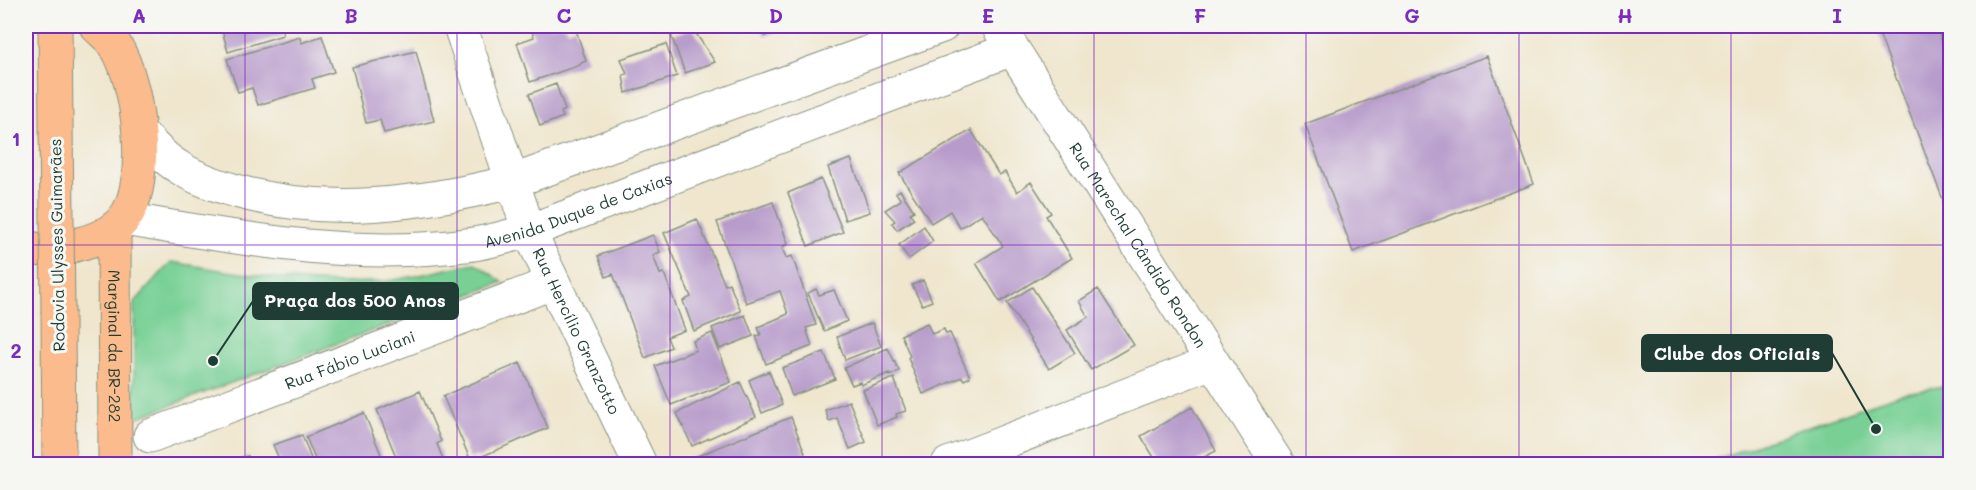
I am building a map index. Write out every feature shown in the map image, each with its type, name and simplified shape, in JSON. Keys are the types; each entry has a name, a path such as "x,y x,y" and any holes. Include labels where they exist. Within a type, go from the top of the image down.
{"main road":[{"name":"Rodovia Ulysses Guimarães","path":"55,26 59,465"},
{"path":"26,247 34,249 68,247 94,240 119,224 135,196 140,162 140,132 125,63 108,32"},
{"name":"Marginal da BR-282","path":"115,465 119,224"}],"street":[{"name":"Rua Hercílio Granzotto","path":"460,26 529,231 640,465"},
{"path":"140,132 176,166 216,185 265,200 356,206 415,201 462,194 511,182 942,26"},
{"name":"Avenida Duque de Caxias","path":"119,224 335,250 399,250 467,245 529,231 1005,37"},
{"name":"Rua Marechal Cândido Rondon","path":"1005,37 1278,465"},
{"name":"Rua Fábio Luciani","path":"150,436 552,283"},
{"path":"948,465 1212,362"}],"green space":[{"path":"171,262 251,275 331,283 396,280 475,263 503,282 134,419 134,303"},
{"path":"1950,385 1950,464 1702,464 1900,394"}],"building":[{"path":"221,26 291,26 282,29 283,35 228,52"},
{"path":"530,26 564,26 568,30 575,27 586,61 530,82 517,43 534,37"},
{"path":"760,26 790,26 765,36"},
{"path":"1876,26 1936,26 1950,64 1950,218"},
{"path":"693,29 715,62 685,73 671,35"},
{"path":"322,36 334,72 312,79 315,88 258,105 252,88 238,92 227,59 300,37 301,43"},
{"path":"666,44 677,76 626,93 623,75 627,74 621,59"},
{"path":"416,51 434,121 384,133 380,120 366,123 352,67"},
{"path":"1487,56 1534,184 1353,252 1305,124"},
{"path":"556,84 565,110 561,112 563,117 540,126 529,94"},
{"path":"971,130 999,175 1005,172 1017,192 1031,182 1051,213 1046,216 1072,258 1000,302 976,263 1003,246 982,214 960,228 950,211 931,223 899,173"},
{"path":"851,159 870,212 845,220 828,167"},
{"path":"821,179 843,232 808,246 788,193"},
{"path":"900,190 914,211 910,213 914,219 897,230 892,223 895,221 885,210 901,200 896,193"},
{"path":"773,202 788,244 782,247 786,258 792,256 816,325 806,328 812,346 766,364 756,336 761,335 758,327 788,314 780,291 746,303 717,222"},
{"path":"697,219 725,285 729,283 741,311 694,331 683,301 691,297 664,233"},
{"path":"924,226 933,241 909,259 899,245"},
{"path":"653,235 660,252 653,255 660,274 664,273 685,330 667,337 671,347 645,358 613,274 606,277 598,256"},
{"path":"923,280 932,301 922,305 912,285"},
{"path":"1032,287 1075,353 1049,369 1007,303"},
{"path":"816,289 819,295 834,290 847,321 824,331 808,293"},
{"path":"1098,289 1134,345 1091,370 1067,330 1088,317 1079,301"},
{"path":"745,315 753,336 720,349 712,328"},
{"path":"872,323 881,346 845,360 837,337"},
{"path":"927,323 932,334 944,329 946,334 950,333 970,377 964,380 962,377 923,394 901,335"},
{"path":"712,333 731,382 671,405 655,366 696,350 693,341"},
{"path":"888,348 899,371 861,385 860,382 852,385 844,368"},
{"path":"824,352 835,379 792,396 782,368"},
{"path":"520,363 548,428 478,458 477,456 470,459 443,396"},
{"path":"769,371 782,405 762,413 749,380"},
{"path":"894,378 906,411 877,425 863,390"},
{"path":"740,382 756,417 692,446 677,413"},
{"path":"420,391 441,441 437,444 445,464 399,464 377,410"},
{"path":"849,401 866,442 850,449 837,418 829,421 825,410"},
{"path":"1192,407 1216,451 1191,464 1158,464 1141,436"},
{"path":"364,413 385,464 317,464 306,437"},
{"path":"791,417 805,453 777,464 690,464 688,460"},
{"path":"302,435 313,464 281,464 273,445"},
{"path":"248,456 251,464 228,464"}],"place":[{"name":"Praça dos 500 Anos","path":"213,361"},
{"name":"Clube dos Oficiais","path":"1876,429"}]}
